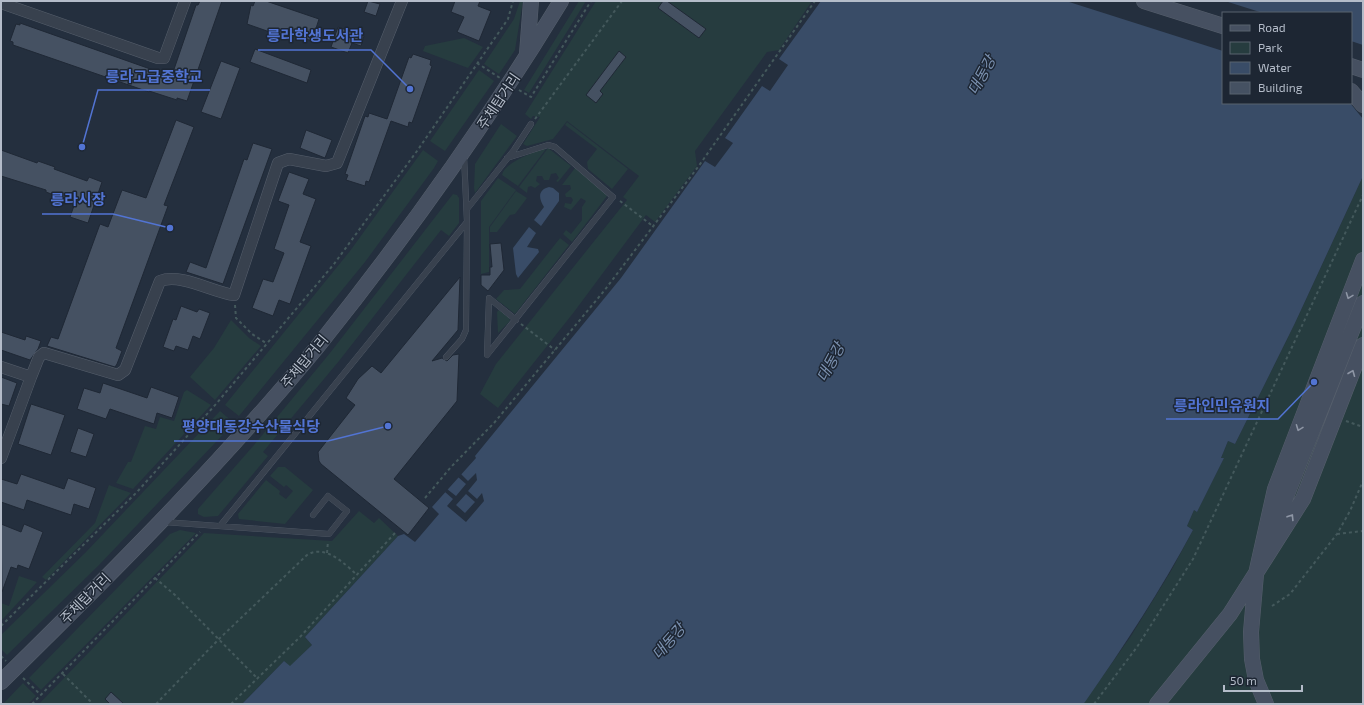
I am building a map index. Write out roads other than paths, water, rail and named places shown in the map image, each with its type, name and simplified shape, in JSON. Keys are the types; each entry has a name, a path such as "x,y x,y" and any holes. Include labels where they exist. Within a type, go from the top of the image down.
{"main road":[{"path":"527,56 531,1"},
{"name":"주체탑거리","path":"1,682 162,521 227,451 317,346 391,252 464,151 510,84 561,1"},
{"path":"1144,1 1222,26"},
{"path":"1352,66 1363,70"},
{"path":"1352,92 1363,105"},
{"path":"1266,704 1256,680 1252,659 1250,632 1256,574 1275,489 1363,260"},
{"path":"1256,574 1363,303"},
{"path":"1157,704 1230,614 1303,499 1363,345"}],"street":[{"path":"1,3 158,58 164,58 185,1"},
{"path":"1,458 39,357 44,353 110,374 118,375 125,370 160,281 168,278 178,278 220,293 234,295 278,163 289,159 326,166 337,163 402,1"},
{"path":"1,366 31,377"}],"lane":[{"path":"467,209 507,158 531,124"},
{"path":"507,158 548,145 555,147 613,196 507,332 487,355 489,298 516,320"},
{"path":"446,357 462,339 466,330 467,209 464,151"},
{"path":"220,526 467,222"},
{"path":"162,521 329,534 347,511 328,496 313,515"}],"water":[{"name":"대동강","path":"821,1 1363,1 1363,176 1295,323 1235,444 1228,441 1221,458 1224,458 1197,512 1194,510 1187,526 1193,530 1142,618 1085,702 1083,704 242,704 284,661 290,666 312,645 305,637 398,536 404,534 415,542 439,514 432,507 476,458 475,456 621,278 705,161 715,167 733,143 725,138 762,86 770,91 788,65 779,59"},
{"path":"549,187 553,188 559,193 559,201 541,226 534,220 544,207 540,198 542,190"},
{"path":"529,227 536,233 527,247 538,249 539,252 518,278 516,274 513,248"}],"place":[{"name":"릉라학생도서관","path":"410,89"},
{"name":"릉라고급중학교","path":"82,147"},
{"name":"릉라시장","path":"170,228"},
{"name":"릉라인민유원지","path":"1314,382"},
{"name":"평양대동강수산물식당","path":"388,426"}]}
